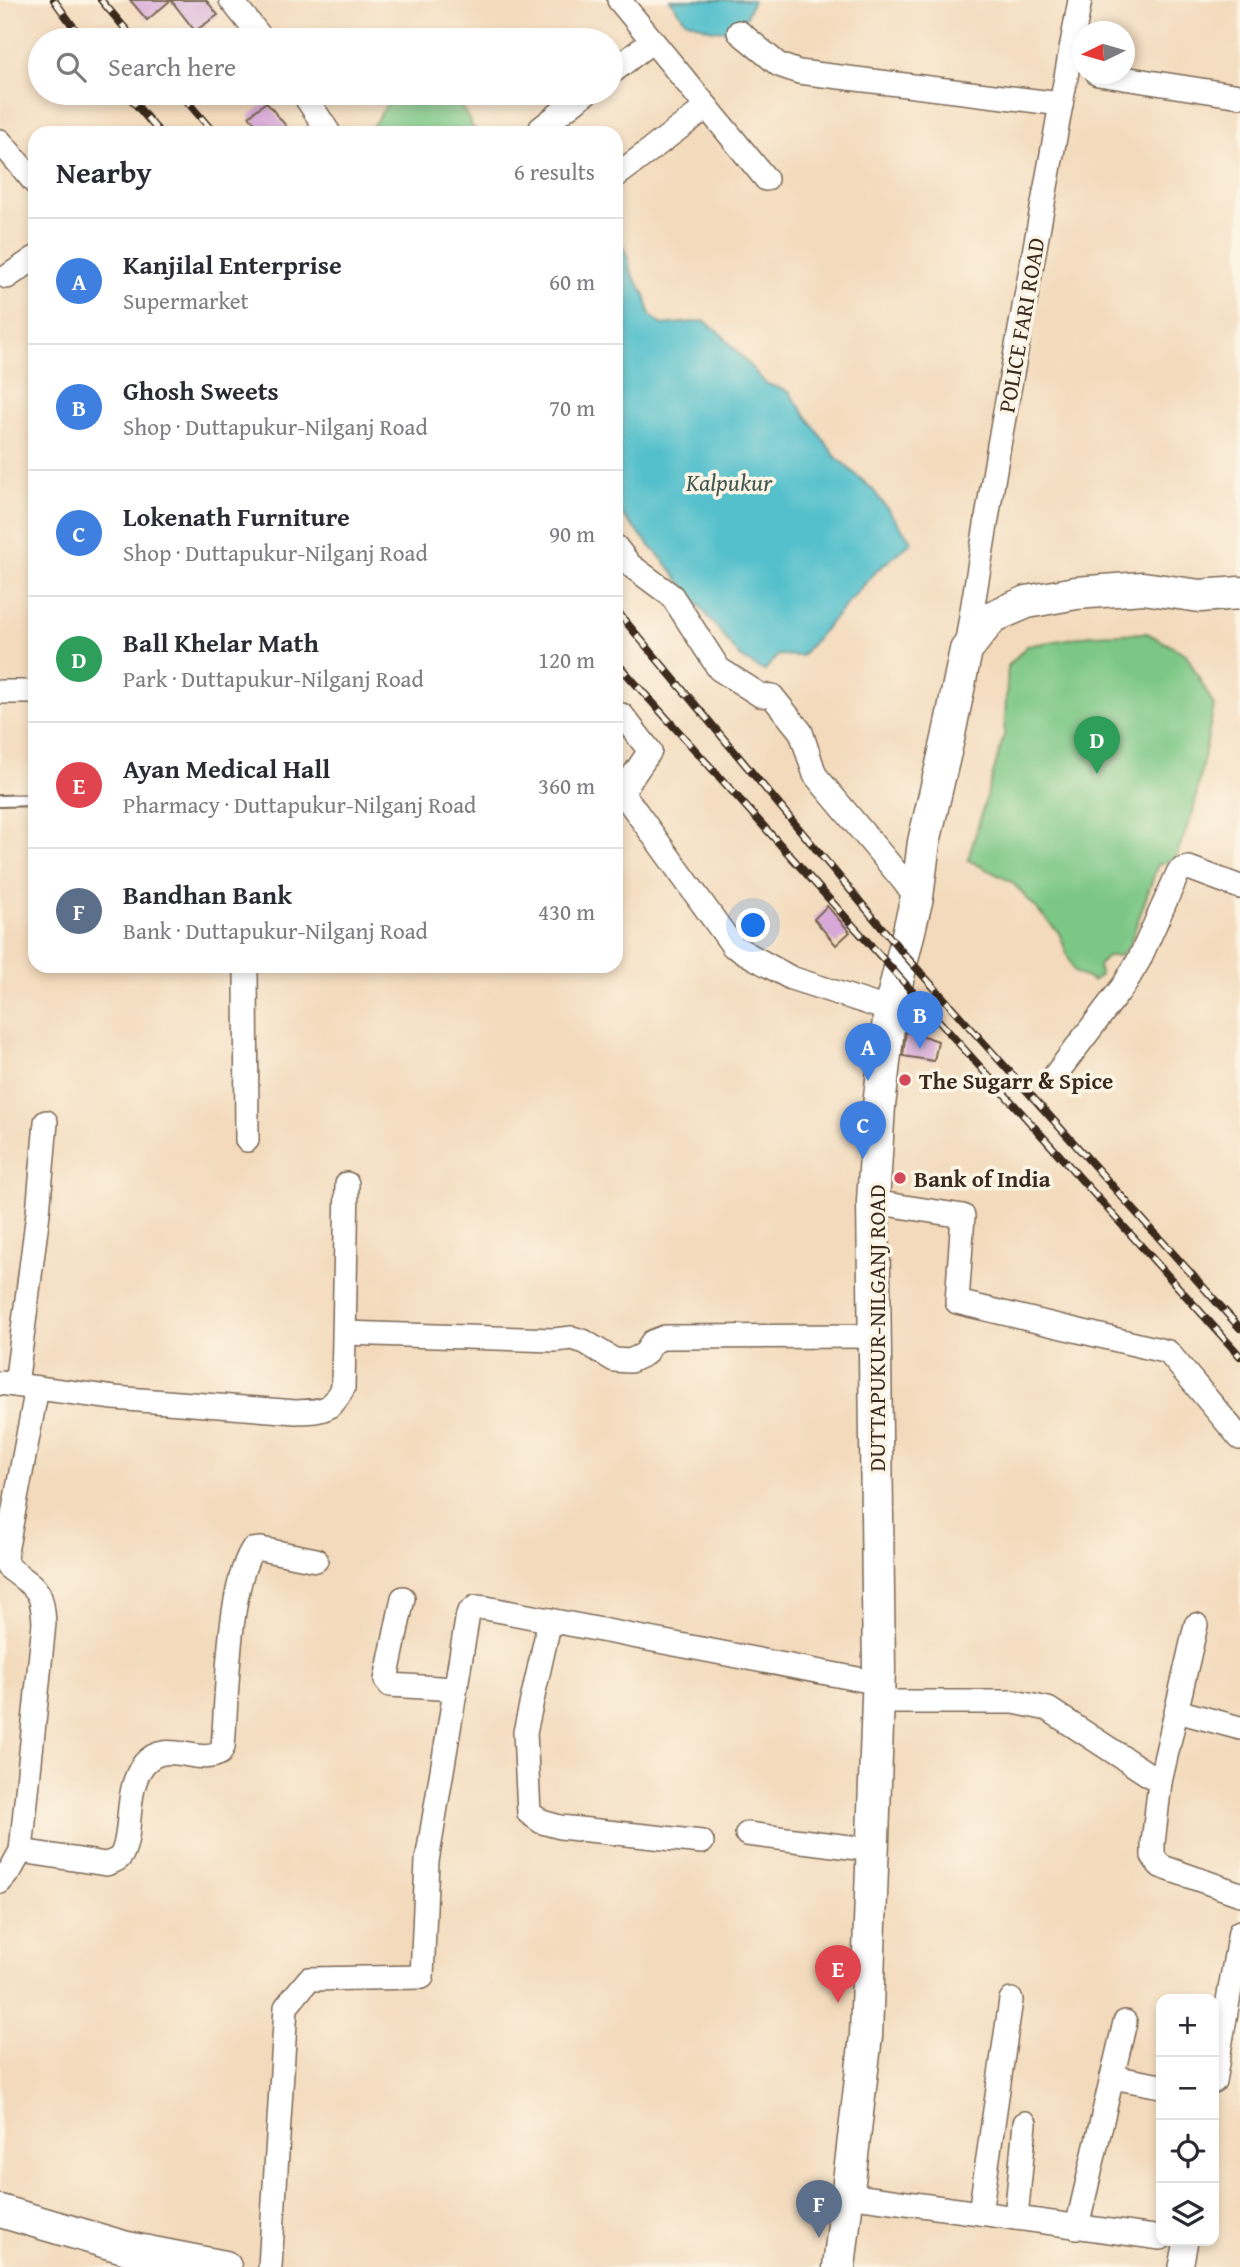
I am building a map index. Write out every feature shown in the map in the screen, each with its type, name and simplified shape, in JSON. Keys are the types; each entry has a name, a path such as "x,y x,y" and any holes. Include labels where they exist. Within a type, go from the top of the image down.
{"main road":[{"name":"DUTTAPUKUR-NILGANJ ROAD","path":"839,2267 866,2036 873,1850 878,1693 873,1202 879,1106 890,1010 917,897 924,842 966,650 992,617 1027,602 1076,593 1143,588 1200,596 1240,593"},
{"path":"0,2211 127,2248 225,2267"}],"street":[{"path":"231,0 253,28"},
{"path":"619,0 766,179"},
{"name":"POLICE FARI ROAD","path":"1078,21 1080,0"},
{"path":"739,32 779,65 799,72 1061,104"},
{"path":"623,64 652,41"},
{"name":"POLICE FARI ROAD","path":"966,650 999,445 1061,104 1072,77"},
{"path":"1135,80 1240,96"},
{"path":"311,105 324,126"},
{"path":"544,126 571,105"},
{"path":"623,171 707,107"},
{"path":"0,141 28,175"},
{"path":"7,277 28,263"},
{"path":"623,556 630,565 672,596 719,669 760,695 772,696 801,732 815,775 917,897"},
{"path":"0,692 28,692"},
{"path":"623,716 650,751 623,791"},
{"path":"623,793 733,946 791,978 890,1010"},
{"path":"1053,1078 1124,985 1139,960 1178,873 1189,868 1240,887"},
{"path":"246,973 247,1140"},
{"path":"0,1882 21,1851 44,1623 43,1601 39,1591 7,1566 5,1557 18,1385 46,1122"},
{"path":"18,1385 114,1398 296,1412 318,1411 336,1403 343,1388 347,1184"},
{"path":"873,1202 964,1216 957,1302 1168,1352 1240,1438"},
{"path":"345,1333 555,1340 572,1338 585,1342 614,1360 630,1361 645,1354 652,1342 665,1337 875,1336"},
{"path":"21,1851 106,1864 118,1859 124,1850 132,1789 145,1763 167,1751 208,1756 220,1753 223,1747 234,1614 245,1561 252,1550 261,1549 316,1560"},
{"path":"403,1598 386,1680 390,1685 455,1689"},
{"path":"271,2267 286,2007 309,1979 422,1977 427,1861 468,1614 476,1608 550,1620 878,1693 1014,1702 1048,1709 1160,1782"},
{"path":"550,1620 525,1732 529,1813 542,1822 560,1827 702,1842"},
{"path":"1196,1625 1160,1782 1153,1856 1160,1866 1240,1894"},
{"path":"1177,1711 1240,1728"},
{"path":"747,1833 873,1850"},
{"path":"1218,2057 1239,1944"},
{"path":"979,2213 1011,2000"},
{"path":"1077,2227 1125,2022"},
{"path":"1112,2077 1156,2085"},
{"path":"1016,2218 1025,2123"},
{"path":"848,2195 1156,2237"},
{"path":"1181,2267 1183,2246"}],"lane":[{"path":"0,801 28,800"}],"green space":[{"path":"387,105 459,105 472,126 372,126"},
{"path":"1147,633 1186,654 1214,706 1193,812 1175,859 1158,864 1129,946 1120,956 1107,956 1099,966 1100,975 1093,981 1074,972 1059,933 1012,882 968,860 1004,736 1008,666 1027,646 1091,635"}],"water":[{"path":"670,0 753,0 744,22 730,31 712,30 685,20"},
{"name":"Kalpukur","path":"623,247 630,271 645,295 650,315 662,325 705,321 722,335 765,383 789,392 836,457 873,490 912,542 876,571 801,656 778,655 764,671 740,657 664,561 623,516"}],"building":[{"path":"130,0 171,0 147,20"},
{"path":"171,0 206,0 218,15 199,28 193,28"},
{"path":"262,105 269,105 286,126 257,126 249,116"},
{"path":"827,906 850,932 836,945 814,919"},
{"path":"906,1030 938,1041 934,1061 903,1056"}],"railway":[{"path":"54,0 74,28"},
{"path":"101,0 125,28"},
{"path":"136,105 154,126"},
{"path":"190,105 208,126"},
{"path":"623,618 903,953 1240,1328"},
{"path":"623,670 1240,1356"}],"place":[{"name":"Ball Khelar Math","path":"1097,774"},
{"name":"Ghosh Sweets","path":"920,1049"},
{"name":"The Sugarr & Spice","path":"905,1080"},
{"name":"Kanjilal Enterprise","path":"868,1081"},
{"name":"Lokenath Furniture","path":"863,1159"},
{"name":"Bank of India","path":"900,1178"},
{"name":"Ayan Medical Hall","path":"838,2003"},
{"name":"Bandhan Bank","path":"819,2238"}]}
